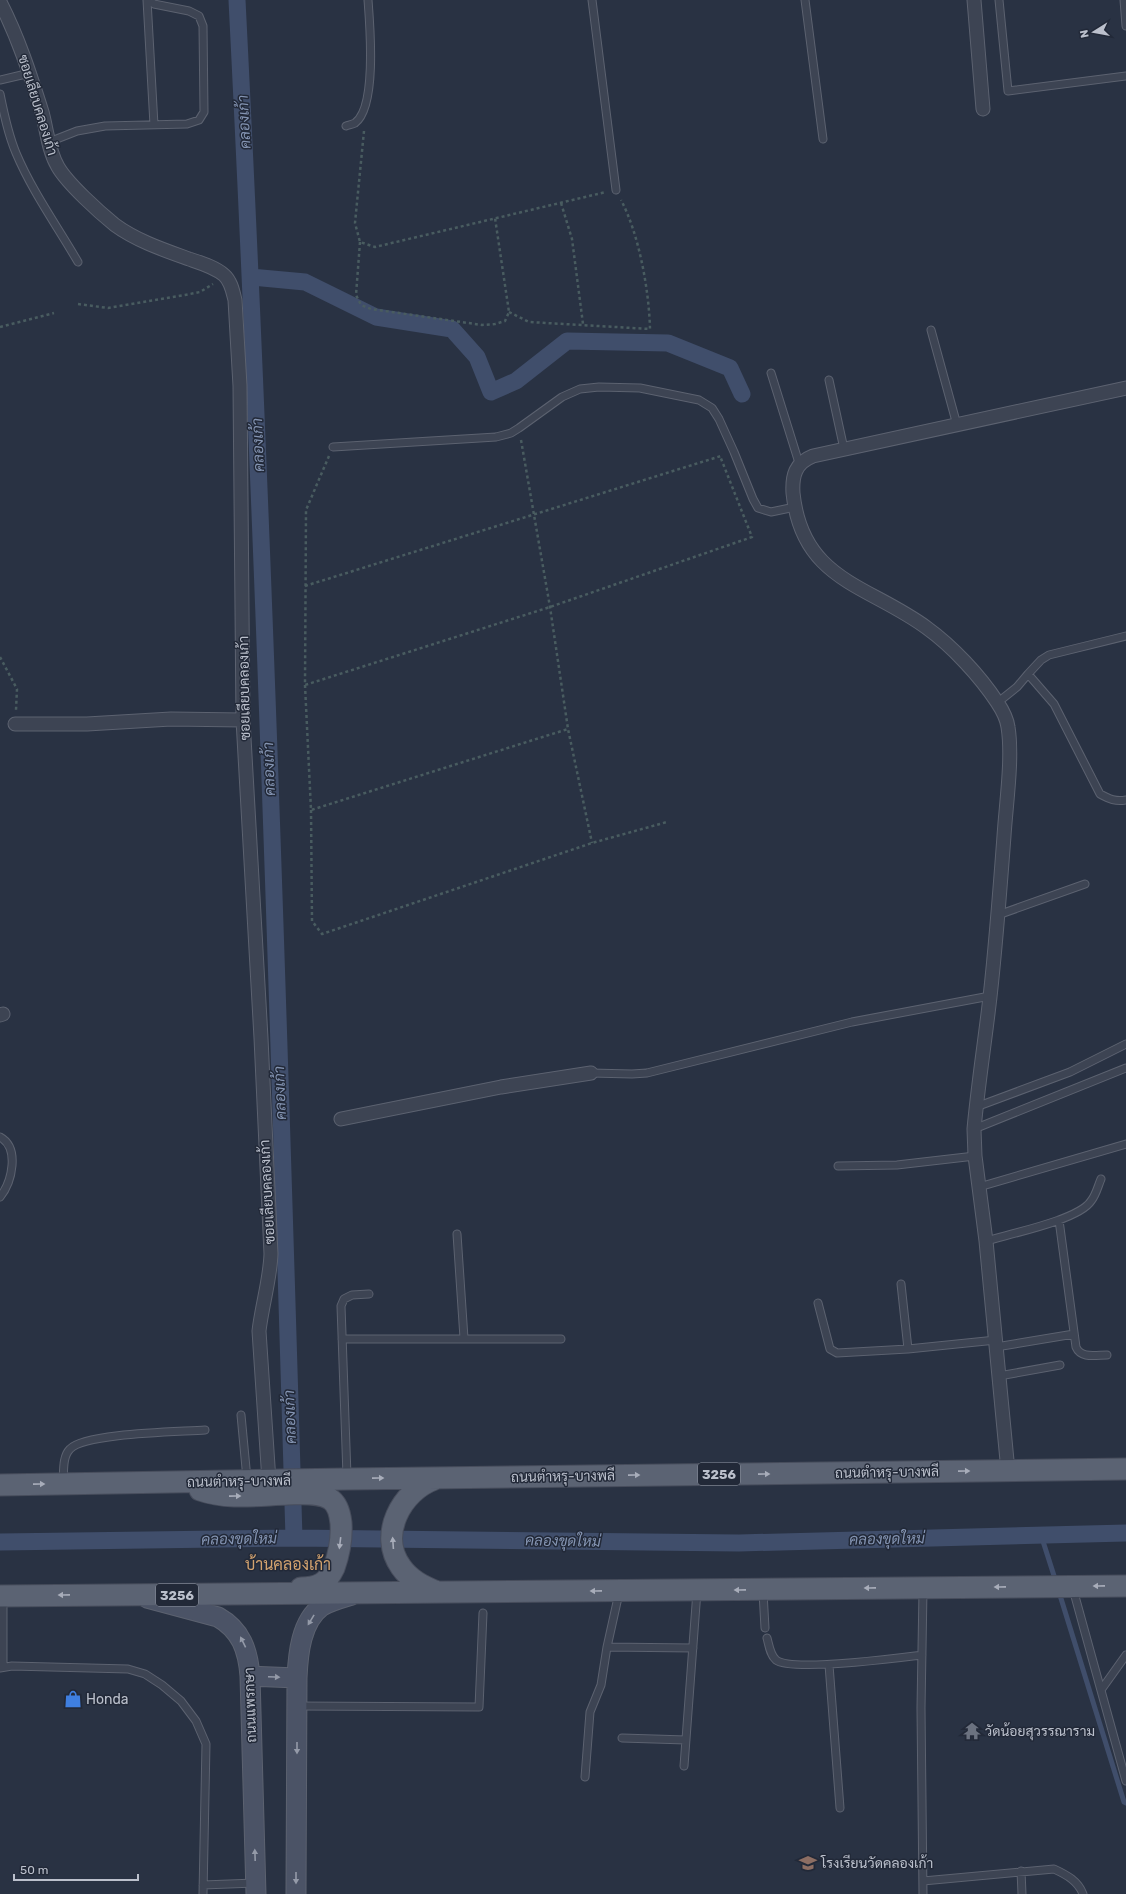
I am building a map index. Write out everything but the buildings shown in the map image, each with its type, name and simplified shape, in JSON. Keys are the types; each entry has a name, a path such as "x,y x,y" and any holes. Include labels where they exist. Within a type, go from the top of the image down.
{"main road":[{"name":"ถนนตำหรุ-บางพลี","path":"0,1485 247,1481 274,1485 312,1487 347,1479 1126,1469"},
{"path":"437,1478 419,1486 404,1501 393,1526 392,1542 396,1559 406,1573 423,1586 440,1593"},
{"path":"184,1482 199,1490 221,1496 274,1485"},
{"path":"91,1595 159,1589 310,1588 322,1585 331,1573 340,1545 341,1527 339,1511 335,1504 312,1487"},
{"name":"3256","path":"1,1596 1126,1586"},
{"path":"296,1894 297,1678 302,1641 312,1617 322,1606 355,1594"},
{"name":"ถนนแพรกษา","path":"132,1595 218,1617 227,1622 240,1637 246,1648 250,1676 256,1889"},
{"path":"250,1676 297,1678"}],"street":[{"path":"974,0 983,109"},
{"name":"ซอยเลียบคลองเก้า","path":"0,2 16,34 30,73 44,120 51,154 58,168 89,202 116,226 146,243 208,266 225,276 232,288 235,300 239,351 243,720 261,1038 270,1254 270,1270 261,1307 259,1331 274,1485"},
{"path":"1008,1471 986,1241 975,1156 974,1129 998,915 1009,740 1008,724 997,703 961,658 927,628 850,585 833,572 813,552 802,532 795,507 792,482 800,463 813,456 1126,388"},
{"path":"15,724 87,724 172,719 243,720"},
{"path":"341,1119 501,1087 592,1073"}],"lane":[{"path":"148,0 154,125"},
{"path":"48,142 89,128 105,126 187,124 199,120 204,112 203,26 199,16 189,12 154,4 148,0"},
{"path":"346,126 355,123 361,116 372,76 368,0"},
{"path":"592,0 616,190"},
{"path":"805,0 823,139"},
{"path":"998,0 1008,91 1126,76"},
{"path":"1124,0 1126,26"},
{"path":"0,80 30,73"},
{"path":"0,94 8,129 16,153 29,181 78,262"},
{"path":"931,330 957,425"},
{"path":"771,373 800,463"},
{"path":"829,380 844,449"},
{"path":"333,448 496,437 511,433 562,397 580,389 599,387 640,388 699,400 712,408 734,452 758,508 771,512 795,507"},
{"path":"997,703 1017,687 1041,660 1049,655 1126,636"},
{"path":"1028,674 1054,704 1100,794 1110,800 1126,800"},
{"path":"998,915 1085,884"},
{"path":"592,1073 647,1073 852,1022 990,996"},
{"path":"976,1107 1070,1072 1126,1044"},
{"path":"974,1129 1126,1068"},
{"path":"0,1137 9,1144 12,1154 10,1175 5,1191 0,1197"},
{"path":"979,1187 1126,1144"},
{"path":"838,1166 897,1165 975,1156"},
{"path":"986,1241 1060,1220 1082,1209 1091,1202 1101,1179"},
{"path":"1060,1220 1074,1334 1078,1353 1082,1355 1107,1355"},
{"path":"457,1234 464,1338"},
{"path":"901,1284 908,1349"},
{"path":"347,1479 341,1306 344,1299 352,1295 369,1294"},
{"path":"818,1303 830,1349 837,1353 996,1344 1074,1334"},
{"path":"342,1339 561,1339"},
{"path":"999,1376 1060,1365"},
{"path":"241,1415 247,1481"},
{"path":"63,1484 65,1457 70,1449 81,1443 100,1438 205,1430"},
{"path":"1072,1587 1126,1781"},
{"path":"923,1588 923,1894"},
{"path":"684,1766 697,1590"},
{"path":"763,1590 765,1628"},
{"path":"585,1777 590,1712 601,1685 607,1647 619,1591"},
{"path":"1,1596 2,1667 128,1669 151,1678 171,1692 196,1721 206,1744 203,1894"},
{"path":"297,1706 479,1707 483,1613"},
{"path":"767,1638 771,1652 776,1660 784,1664 829,1665 922,1655"},
{"path":"607,1647 693,1648"},
{"path":"1101,1690 1126,1655"},
{"path":"829,1665 840,1808"},
{"path":"622,1738 686,1740"},
{"path":"923,1881 1054,1869 1069,1876 1080,1888 1083,1894"},
{"path":"1021,1871 1022,1894"},
{"path":"204,1885 256,1889"}],"path":[{"path":"365,126 355,223 360,242 356,295 361,305 371,309 482,325 495,324 505,321 509,312 495,218"},
{"path":"360,242 375,247 616,190 628,213 643,270 650,329 529,322 509,312"},
{"path":"561,203 572,239 583,324"},
{"path":"78,304 108,308 185,295 200,292 225,276"},
{"path":"0,327 54,313"},
{"path":"519,428 550,607 568,729 592,843"},
{"path":"333,448 306,510 305,684 311,810 312,921 322,934 592,843 667,822"},
{"path":"305,586 734,452"},
{"path":"305,684 550,607 752,537 720,456"},
{"path":"0,657 17,689 15,724"},
{"path":"311,810 568,729"}],"waterway":[{"name":"คลองเก้า","path":"237,0 263,577 294,1538"},
{"path":"252,277 305,282 376,317 452,329 477,357 491,392 516,381 567,341 668,343 730,368 742,394"},
{"name":"คลองขุดใหม่","path":"0,1542 294,1538 739,1543 1126,1533"},
{"path":"1041,1535 1056,1582"},
{"path":"1059,1592 1124,1802 1126,1803"}],"place":[{"name":"Honda","path":"73,1699"},
{"name":"วัดน้อยสุวรรณาราม","path":"972,1731"},
{"name":"โรงเรียนวัดคลองเก้า","path":"808,1863"}],"district":[{"name":"บ้านคลองเก้า","path":"288,1564"}]}
